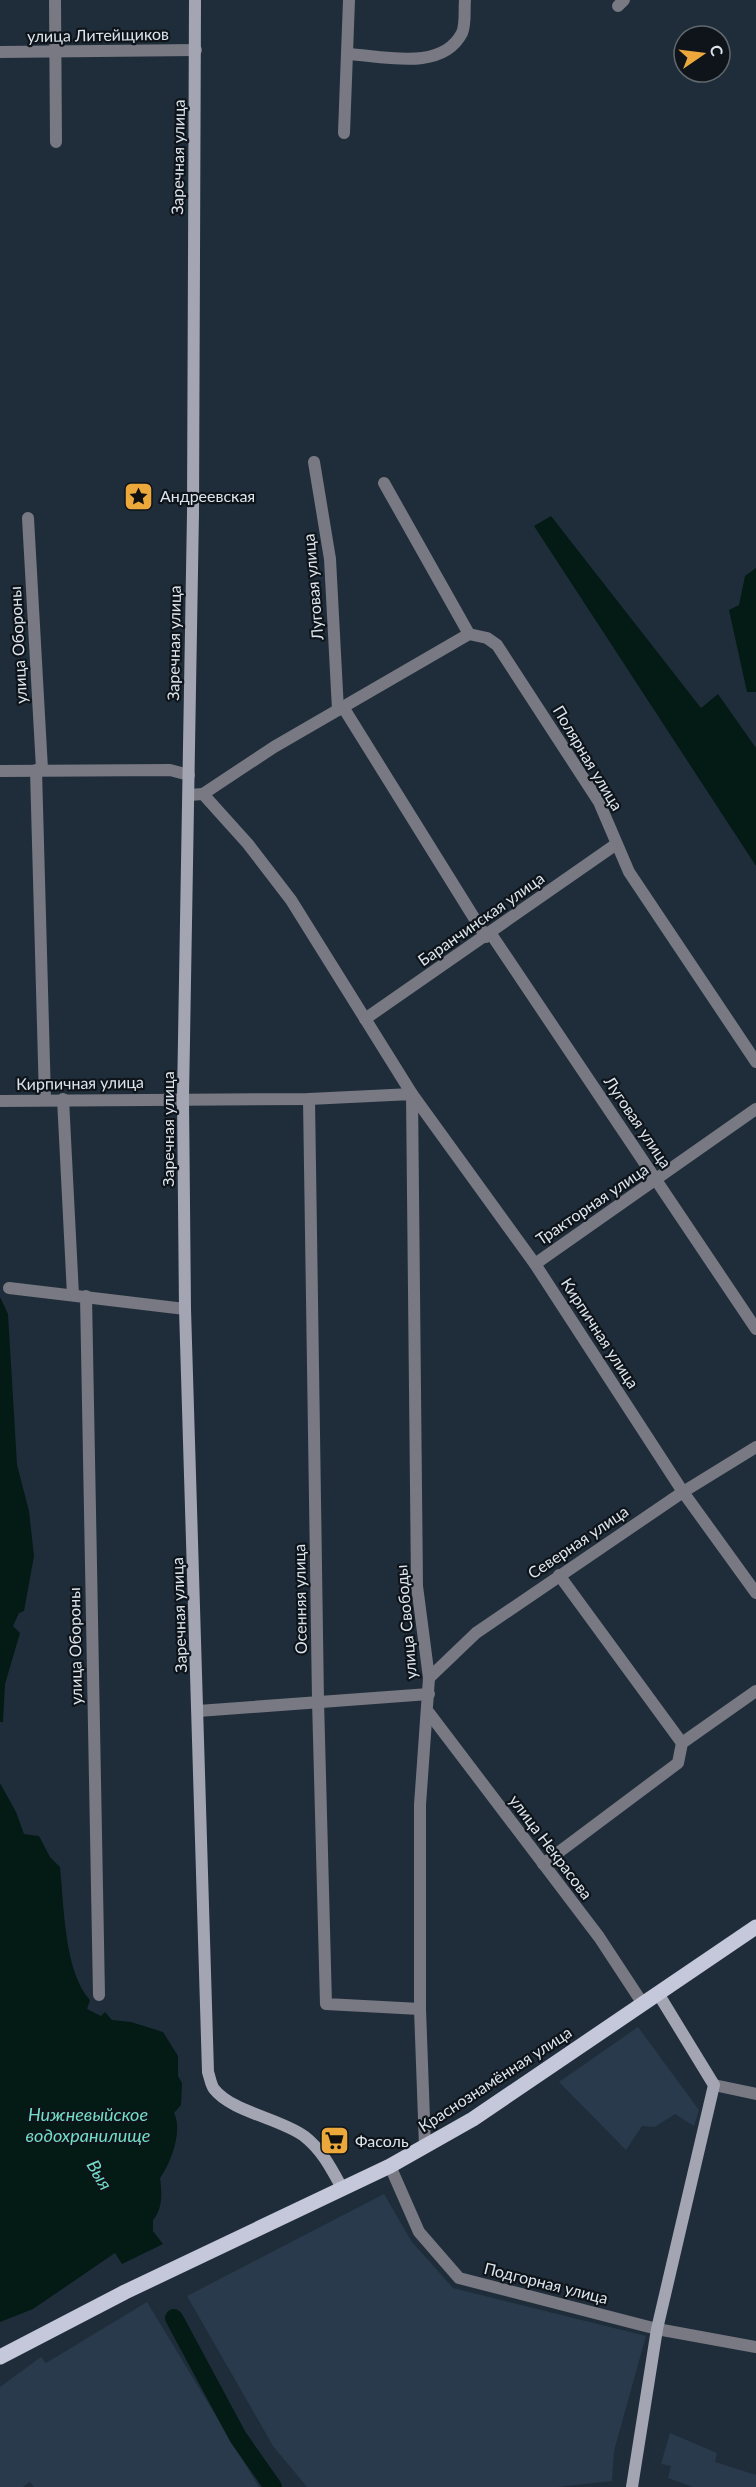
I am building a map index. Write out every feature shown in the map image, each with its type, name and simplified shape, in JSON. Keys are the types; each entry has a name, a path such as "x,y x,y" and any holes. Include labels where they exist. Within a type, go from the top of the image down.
{"main road":[{"name":"Краснознамённая улица","path":"0,2357 175,2267 390,2166 473,2119 659,1995 756,1927"}],"street":[{"path":"55,0 56,142"},
{"name":"Заречная улица","path":"195,0 189,795 183,1098 185,1309 208,2072 213,2089 227,2100 287,2125 304,2136 327,2160 342,2188"},
{"path":"344,133 349,0"},
{"path":"348,54 435,56 451,46 462,32 465,0"},
{"name":"улица Литейщиков","path":"0,52 195,50"},
{"name":"Луговая улица","path":"314,462 330,559 340,708 488,935 658,1180 756,1329"},
{"path":"189,795 202,794 340,708 469,634 384,483"},
{"name":"улица Обороны","path":"28,518 39,770 45,1100"},
{"name":"Полярная улица","path":"469,634 487,639 497,645 599,802 615,845 629,872 756,1062"},
{"path":"0,771 170,770 189,775"},
{"name":"Кирпичная улица","path":"202,794 248,844 291,900 412,1094 535,1264 683,1492 756,1593"},
{"name":"Баранчинская улица","path":"366,1019 615,845"},
{"name":"Кирпичная улица","path":"0,1101 183,1098 309,1099 412,1094"},
{"name":"улица Свободы","path":"412,1094 417,1586 429,1678 429,1713 420,1805 420,2009 425,2146"},
{"path":"63,1099 73,1295"},
{"name":"Осенняя улица","path":"309,1099 318,1700 327,2004 420,2009"},
{"name":"Тракторная улица","path":"535,1264 658,1180 756,1109"},
{"path":"9,1288 185,1309"},
{"name":"улица Обороны","path":"86,1296 99,1995"},
{"name":"Северная улица","path":"429,1678 476,1633 683,1492 756,1447"},
{"path":"559,1575 682,1743"},
{"path":"543,1864 678,1763 682,1743 756,1691"},
{"path":"198,1711 318,1700 429,1694"},
{"name":"улица Некрасова","path":"429,1713 599,1937 643,2004"},
{"path":"632,2487 657,2329 714,2085 659,1995"},
{"path":"714,2085 756,2094"},
{"name":"Подгорная улица","path":"390,2166 419,2232 459,2278 657,2329 756,2347"}],"shaded area":[{"path":"638,2027 699,2110 694,2126 675,2114 655,2127 642,2126 626,2150 559,2082"},
{"path":"384,2194 412,2242 453,2288 646,2336 614,2451 612,2481 558,2487 307,2487 273,2446 187,2296"},
{"path":"147,2302 259,2487 34,2487 30,2482 23,2487 0,2487 0,2387 41,2357 46,2363"},
{"path":"670,2433 717,2453 715,2462 756,2475 756,2487 693,2487 668,2478 671,2466 661,2464"}],"water":[{"path":"551,516 701,708 718,694 756,748 756,866 534,526"},
{"path":"756,568 756,692 747,692 729,610 739,605 745,576"},
{"path":"0,1297 8,1314 17,1465 29,1511 34,1556 24,1611 19,1613 13,1626 20,1633 5,1684 3,1722 0,1722"},
{"name":"Нижневыйское водохранилище","path":"0,1783 16,1812 24,1834 39,1836 50,1857 60,1867 70,1956 81,1988 90,2000 87,2009 101,2016 105,2012 112,2020 131,2022 163,2032 178,2056 178,2076 182,2083 181,2105 174,2113 176,2137 168,2164 160,2178 160,2206 153,2220 153,2231 163,2244 122,2264 115,2253 33,2309 0,2322"}],"waterway":[{"name":"Выя","path":"174,2318 238,2437 273,2487"}],"place":[{"name":"Андреевская","path":"139,496"},
{"name":"Фасоль","path":"334,2141"}]}
